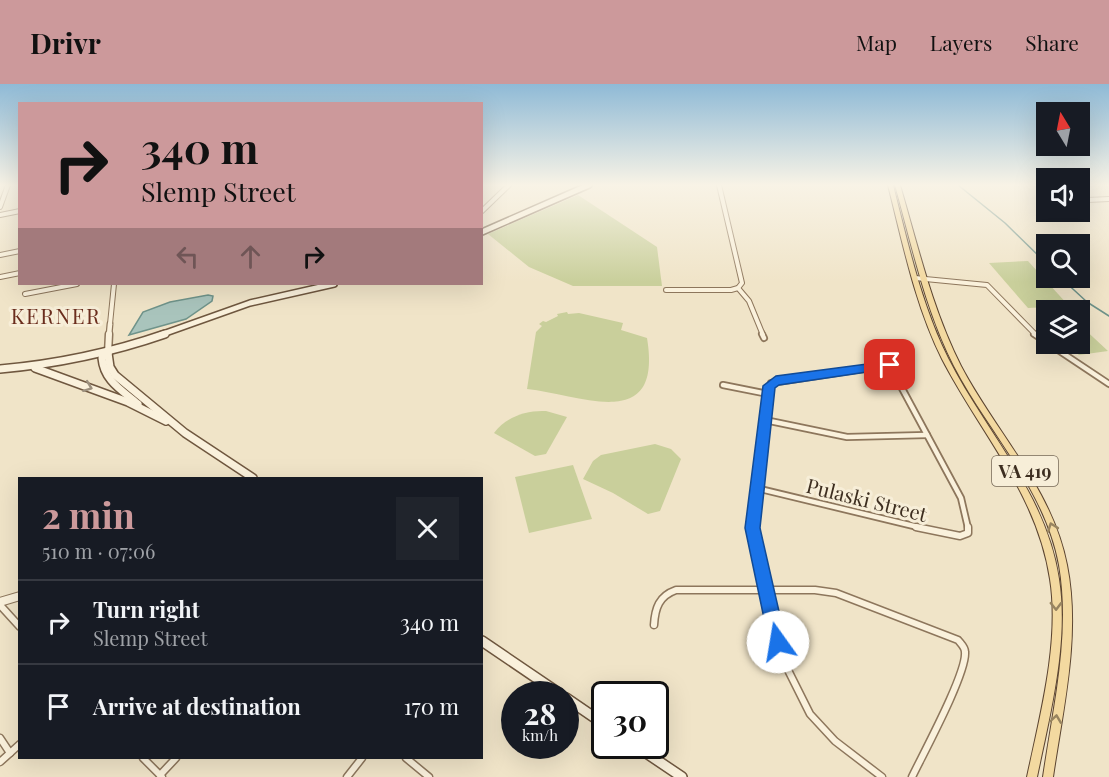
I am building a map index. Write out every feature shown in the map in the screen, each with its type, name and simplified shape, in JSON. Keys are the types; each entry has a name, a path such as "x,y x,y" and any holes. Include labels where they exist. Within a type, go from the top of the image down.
{"main road":[{"path":"483,232 515,217"},
{"name":"VA 419","path":"900,217 920,278 939,326 961,372 1036,489 1053,528 1063,563 1068,600 1067,627 1048,777"},
{"name":"VA 419","path":"905,217 928,320 962,389 1023,485 1047,544 1054,580 1057,622 1043,726 1032,777"},
{"path":"0,369 33,367 108,353 250,303 330,285"},
{"path":"108,353 102,358 102,369 106,377 142,407"},
{"path":"108,353 115,375 178,427"},
{"path":"33,367 142,407 178,427 252,477"},
{"path":"483,642 541,681"},
{"path":"655,759 682,777"}],"street":[{"path":"727,217 743,280 738,288"},
{"path":"0,255 18,251"},
{"path":"0,277 18,273"},
{"path":"920,278 981,283 989,286 1022,324 1060,353 1109,384"},
{"path":"25,294 72,285"},
{"path":"108,353 114,285"},
{"path":"666,290 738,288"},
{"path":"738,288 749,301 764,338"},
{"path":"765,420 847,437 927,435 883,353 882,343"},
{"path":"882,777 835,741 810,714 783,660 753,528 769,386 776,381 890,365"},
{"path":"723,385 768,394"},
{"name":"Pulaski Street","path":"756,488 938,532 966,535 969,530 961,498 927,435"},
{"path":"654,624 658,602 670,592 815,590 836,593 953,638 966,651 959,673 912,777"},
{"path":"18,597 0,603 18,625"},
{"path":"0,738 10,753"},
{"path":"0,762 18,746"},
{"path":"144,759 161,776 175,759"},
{"path":"347,777 361,759"},
{"path":"407,759 429,777"}],"green space":[{"path":"526,217 612,217 657,247 662,286 573,286 529,267 488,234"},
{"path":"1028,261 1036,270 1036,288 1053,288 1064,300 1036,300 1036,308 1028,308 989,263"},
{"path":"567,312 623,323 621,330 647,338 649,368 643,387 631,398 614,402 593,401 527,389 536,332 542,326 539,324 558,316 557,314"},
{"path":"1090,334 1108,351 1090,353"},
{"path":"546,411 567,417 546,454 535,456 494,433 504,423 517,416"},
{"path":"655,444 671,449 681,459 660,511 648,514 613,493 583,479 593,461 601,455"},
{"path":"573,465 592,519 529,533 515,477"}],"water":[{"path":"213,296 212,301 186,319 129,335 143,312 170,302"}],"waterway":[{"path":"998,217 1036,253"},
{"path":"1072,288 1087,302 1109,316"}],"district":[{"name":"KERNER","path":"56,315"}],"route":[{"path":"778,642 753,528 769,386 776,381 890,365"}]}
